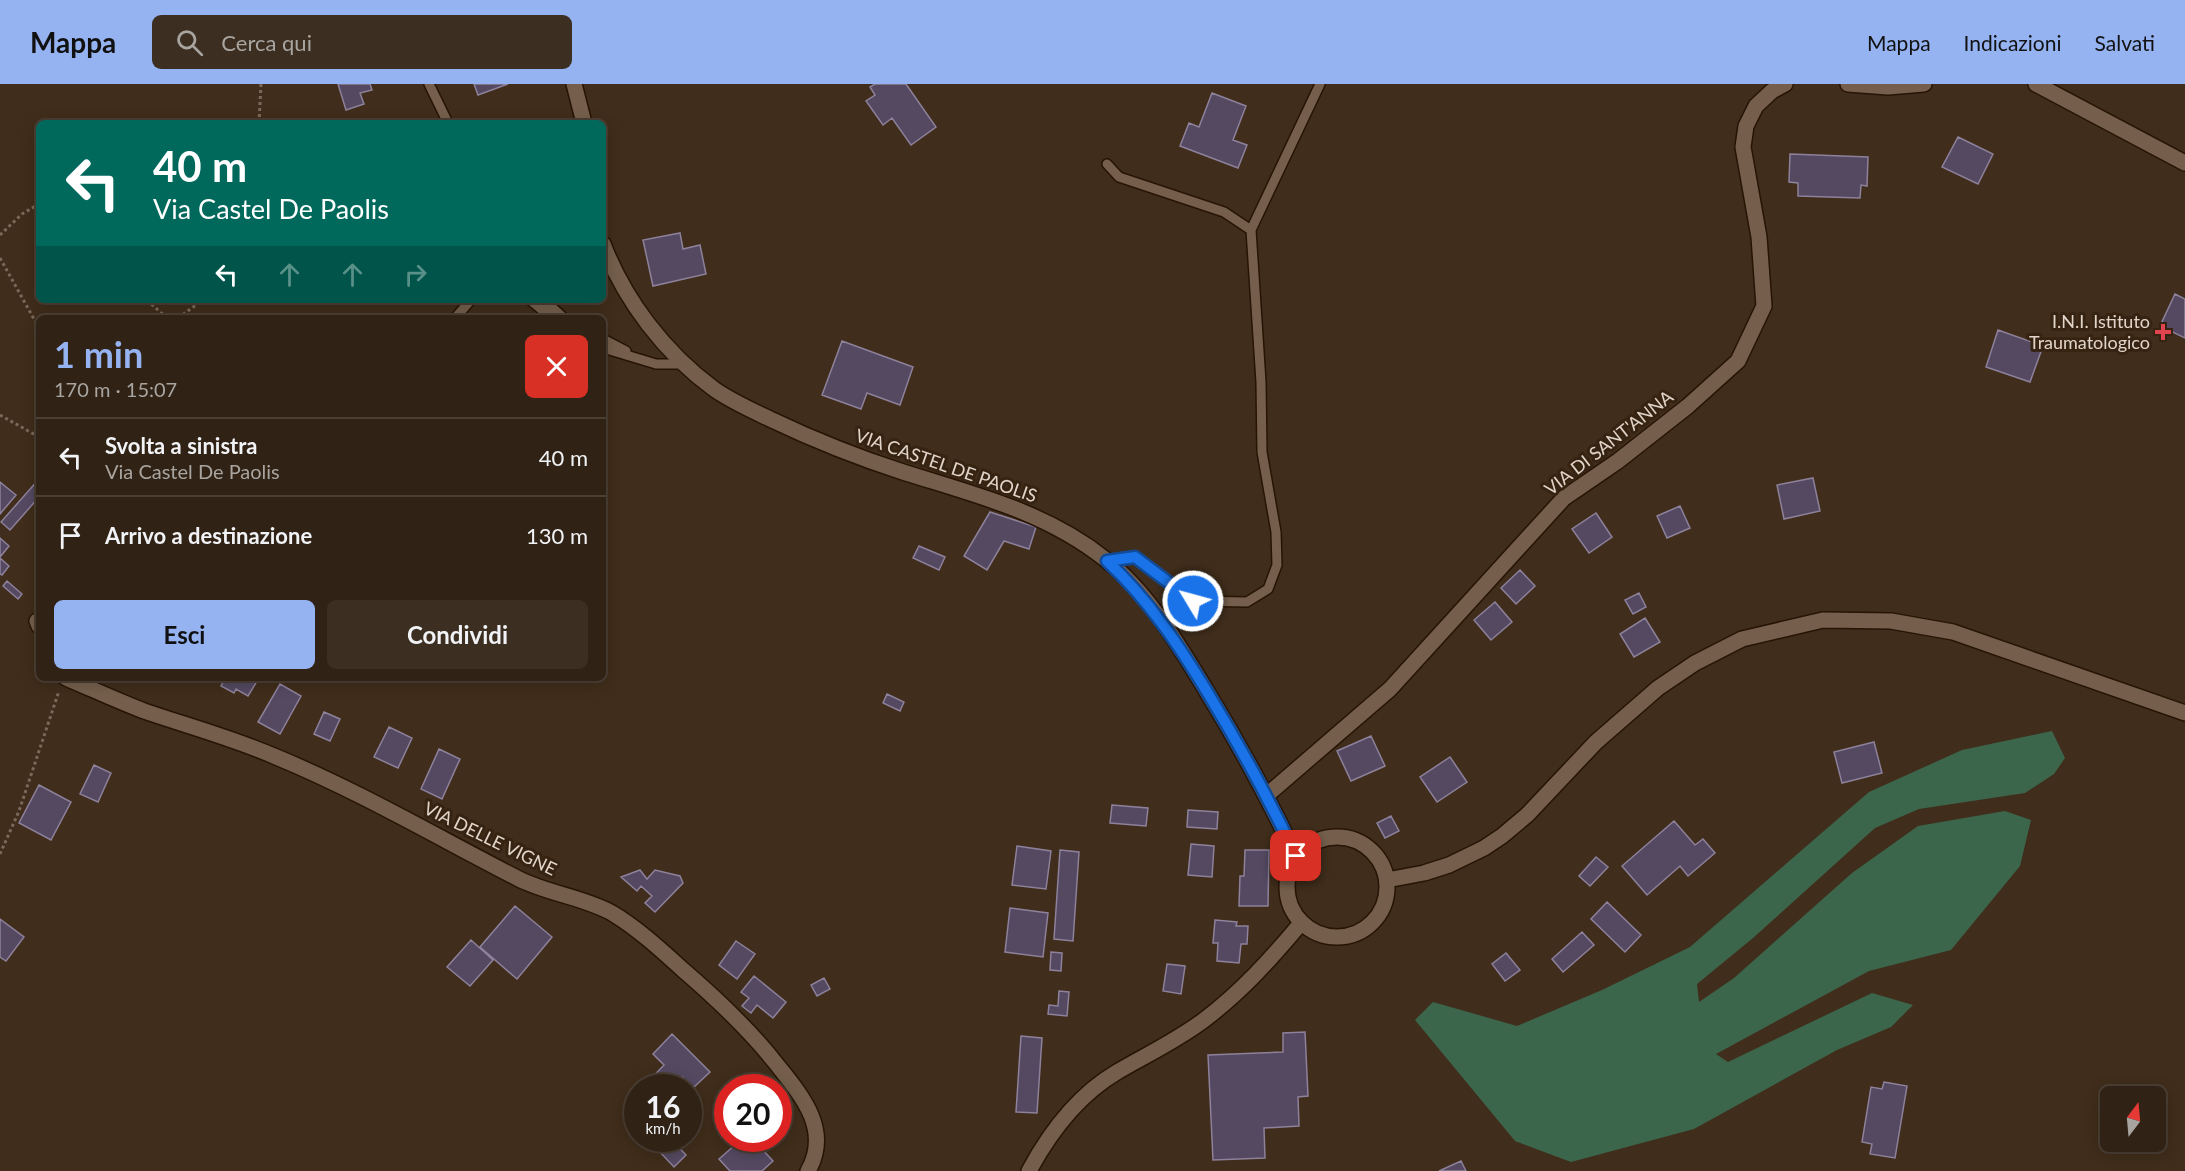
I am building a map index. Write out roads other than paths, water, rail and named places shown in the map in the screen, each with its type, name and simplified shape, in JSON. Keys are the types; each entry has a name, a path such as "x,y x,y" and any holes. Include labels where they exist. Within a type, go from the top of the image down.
{"street":[{"path":"574,84 583,120"},
{"name":"VIA DI SANT'ANNA","path":"1267,795 1390,689 1564,498 1618,461 1688,406 1738,361 1764,306 1759,237 1743,147 1746,126 1756,106 1772,91 1785,84"},
{"path":"1848,84 1888,87 1924,84"},
{"path":"2036,84 2185,163"},
{"name":"VIA CASTEL DE PAOLIS","path":"606,252 613,269 633,302 664,342 684,364 722,394 801,433 879,464 1023,510 1060,529 1107,561 1139,594 1176,642 1250,762 1296,856"},
{"path":"1387,880 1424,873 1455,862 1502,836 1527,815 1596,742 1658,688 1695,663 1742,639 1823,620 1891,621 1953,632 2185,713"},
{"name":"VIA DELLE VIGNE","path":"63,684 276,756 345,788 521,879 612,913 667,955 759,1041 805,1102 814,1119 817,1138 813,1160 808,1171"},
{"path":"1341,836 1358,841 1372,850 1382,864 1387,880 1387,896 1382,911 1372,923 1359,932 1344,937 1329,937 1314,932 1301,923 1292,911 1287,898 1286,884 1289,869 1296,856 1308,845 1324,838 1341,836"},
{"path":"1029,1171 1061,1121 1087,1093 1115,1073 1167,1045 1218,1009 1264,967 1301,923"}],"lane":[{"path":"429,84 447,120"},
{"path":"1107,561 1135,557 1193,601 1247,602 1268,589 1277,564 1276,532 1262,452 1261,382 1251,230 1320,84"},
{"path":"1107,164 1119,177 1224,212 1251,230"},
{"path":"458,315 468,303"},
{"path":"534,303 548,315"},
{"path":"547,303 561,315"},
{"path":"606,341 644,361"},
{"path":"606,349 656,364 684,364"}],"place":[{"name":"I.N.I. Istituto Traumatologico","path":"2163,332"}]}
